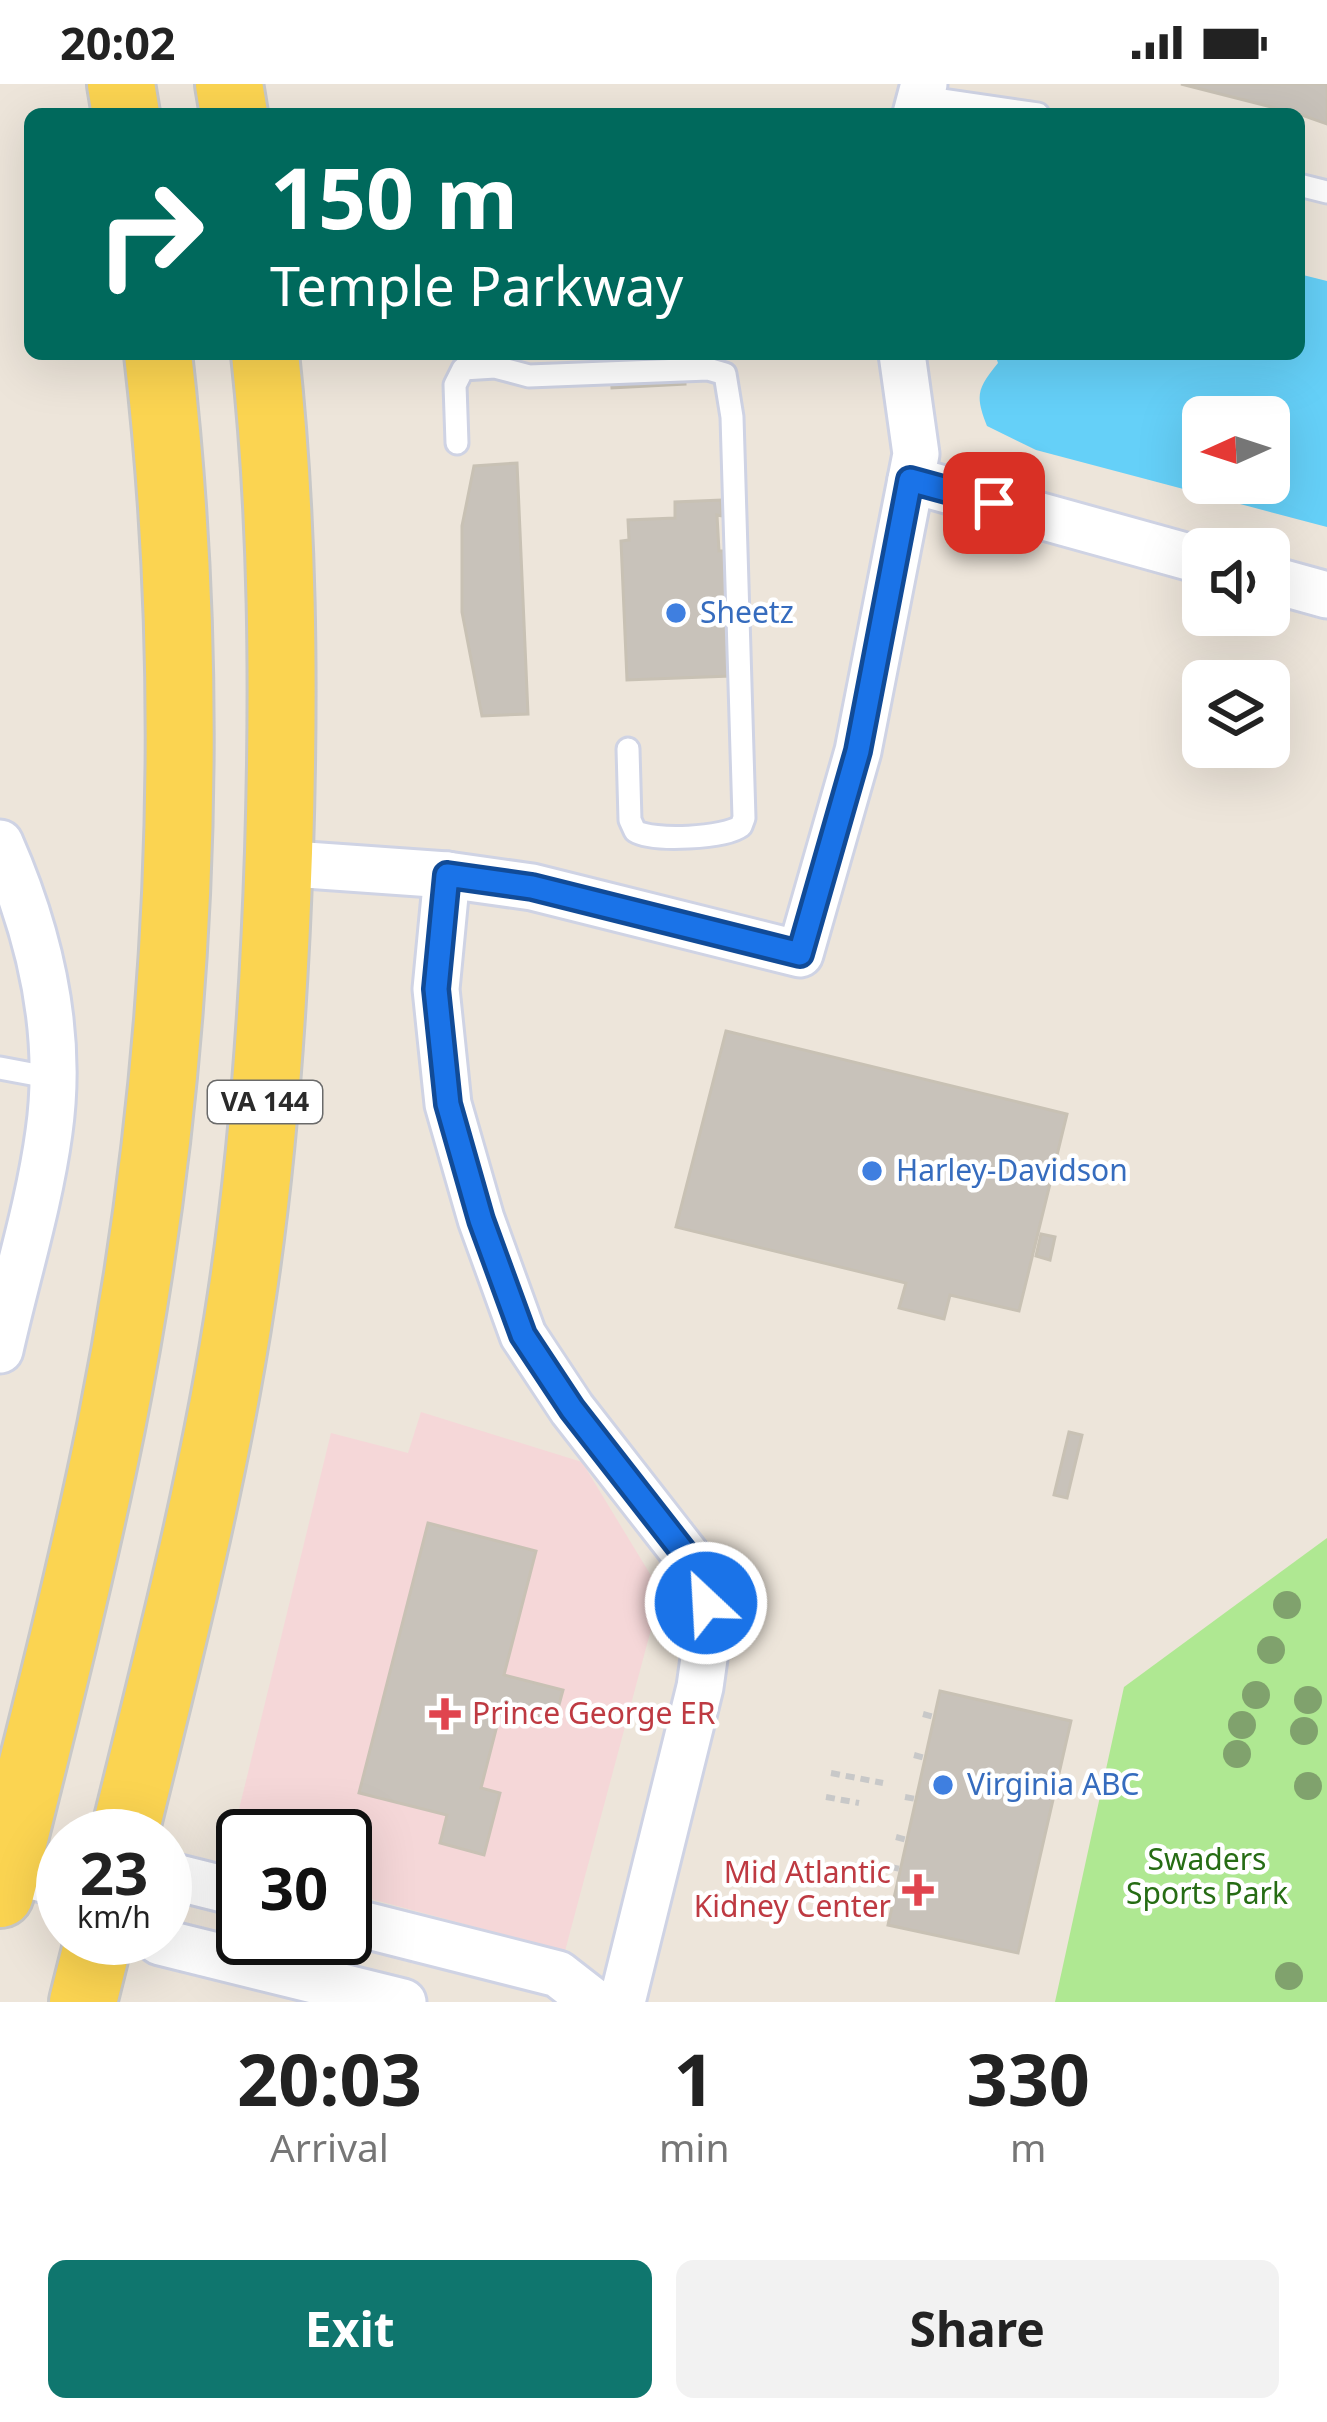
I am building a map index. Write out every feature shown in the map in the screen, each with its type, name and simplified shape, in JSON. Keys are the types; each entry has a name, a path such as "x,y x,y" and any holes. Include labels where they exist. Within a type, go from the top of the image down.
{"main road":[{"path":"23,1883 61,1653 111,1425 162,1072 178,745 176,581 158,360"},
{"name":"VA 144","path":"130,1809 209,1473 242,1297 262,1133 278,863 282,610 265,360"},
{"path":"83,2002 92,1965"}],"street":[{"path":"278,863 447,875 532,887 800,954 858,751 916,454 903,360"},
{"path":"910,480 1182,555"},
{"path":"1290,585 1327,595"},
{"path":"0,843 39,949 50,1012 53,1078 40,1183 0,1350"},
{"path":"447,875 436,989 448,1104 481,1220 523,1335 572,1409 689,1559 706,1603 708,1630 700,1687 622,2002"},
{"path":"372,1927 558,1974 594,2002"},
{"path":"192,1950 403,2002"}],"lane":[{"path":"920,98 1003,108"},
{"path":"457,442 455,385 463,370 496,367 529,376 719,370 728,381 741,826 726,833 653,838 635,831 630,820 628,749"},
{"path":"0,1068 53,1078"}],"path":[{"path":"923,1714 934,1717"},
{"path":"914,1755 925,1758"},
{"path":"831,1773 884,1783"},
{"path":"826,1797 859,1803"},
{"path":"905,1797 916,1799"},
{"path":"896,1837 907,1840"},
{"path":"890,1867 901,1869"}],"shaded area":[{"name":"Prince George ER","path":"421,1412 582,1462 661,1592 565,1951 372,1899 372,1809 239,1809 331,1433 408,1453"}],"green space":[{"name":"Swaders Sports Park","path":"1327,1538 1327,2002 1055,2002 1124,1687"}],"water":[{"path":"1305,276 1327,281 1327,527 1240,504 1290,504 1290,396 1182,396 1182,489 1036,450 987,426 982,386 997,360 1305,360"}],"building":[{"path":"1181,84 1327,84 1327,124 1305,116 1305,108 1275,108"},
{"path":"610,360 683,360 685,384 612,388"},
{"path":"517,463 528,714 482,716 462,612 462,526 474,466"},
{"name":"Sheetz","path":"721,500 722,516 717,515 719,551 725,551 730,676 627,680 621,541 629,540 628,520 675,518 675,502"},
{"name":"Harley-Davidson","path":"726,1031 1067,1114 1019,1311 950,1295 944,1319 899,1308 906,1283 676,1227"},
{"path":"1041,1234 1055,1237 1050,1260 1036,1256"},
{"path":"1069,1432 1082,1435 1067,1498 1054,1495"},
{"path":"428,1523 536,1551 504,1675 563,1690 553,1727 500,1714 481,1788 500,1793 484,1855 440,1843 447,1815 359,1793"},
{"path":"940,1691 1071,1721 1018,1953 888,1925"}],"place":[{"name":"Sheetz","path":"676,613"},
{"name":"Harley-Davidson","path":"872,1171"},
{"name":"Prince George ER","path":"445,1714"},
{"name":"Virginia ABC","path":"943,1785"},
{"name":"Mid Atlantic Kidney Center","path":"918,1890"}],"route":[{"path":"706,1603 689,1559 572,1409 523,1335 481,1220 448,1104 436,989 447,875 532,887 800,954 858,751 910,480 994,503"}]}
